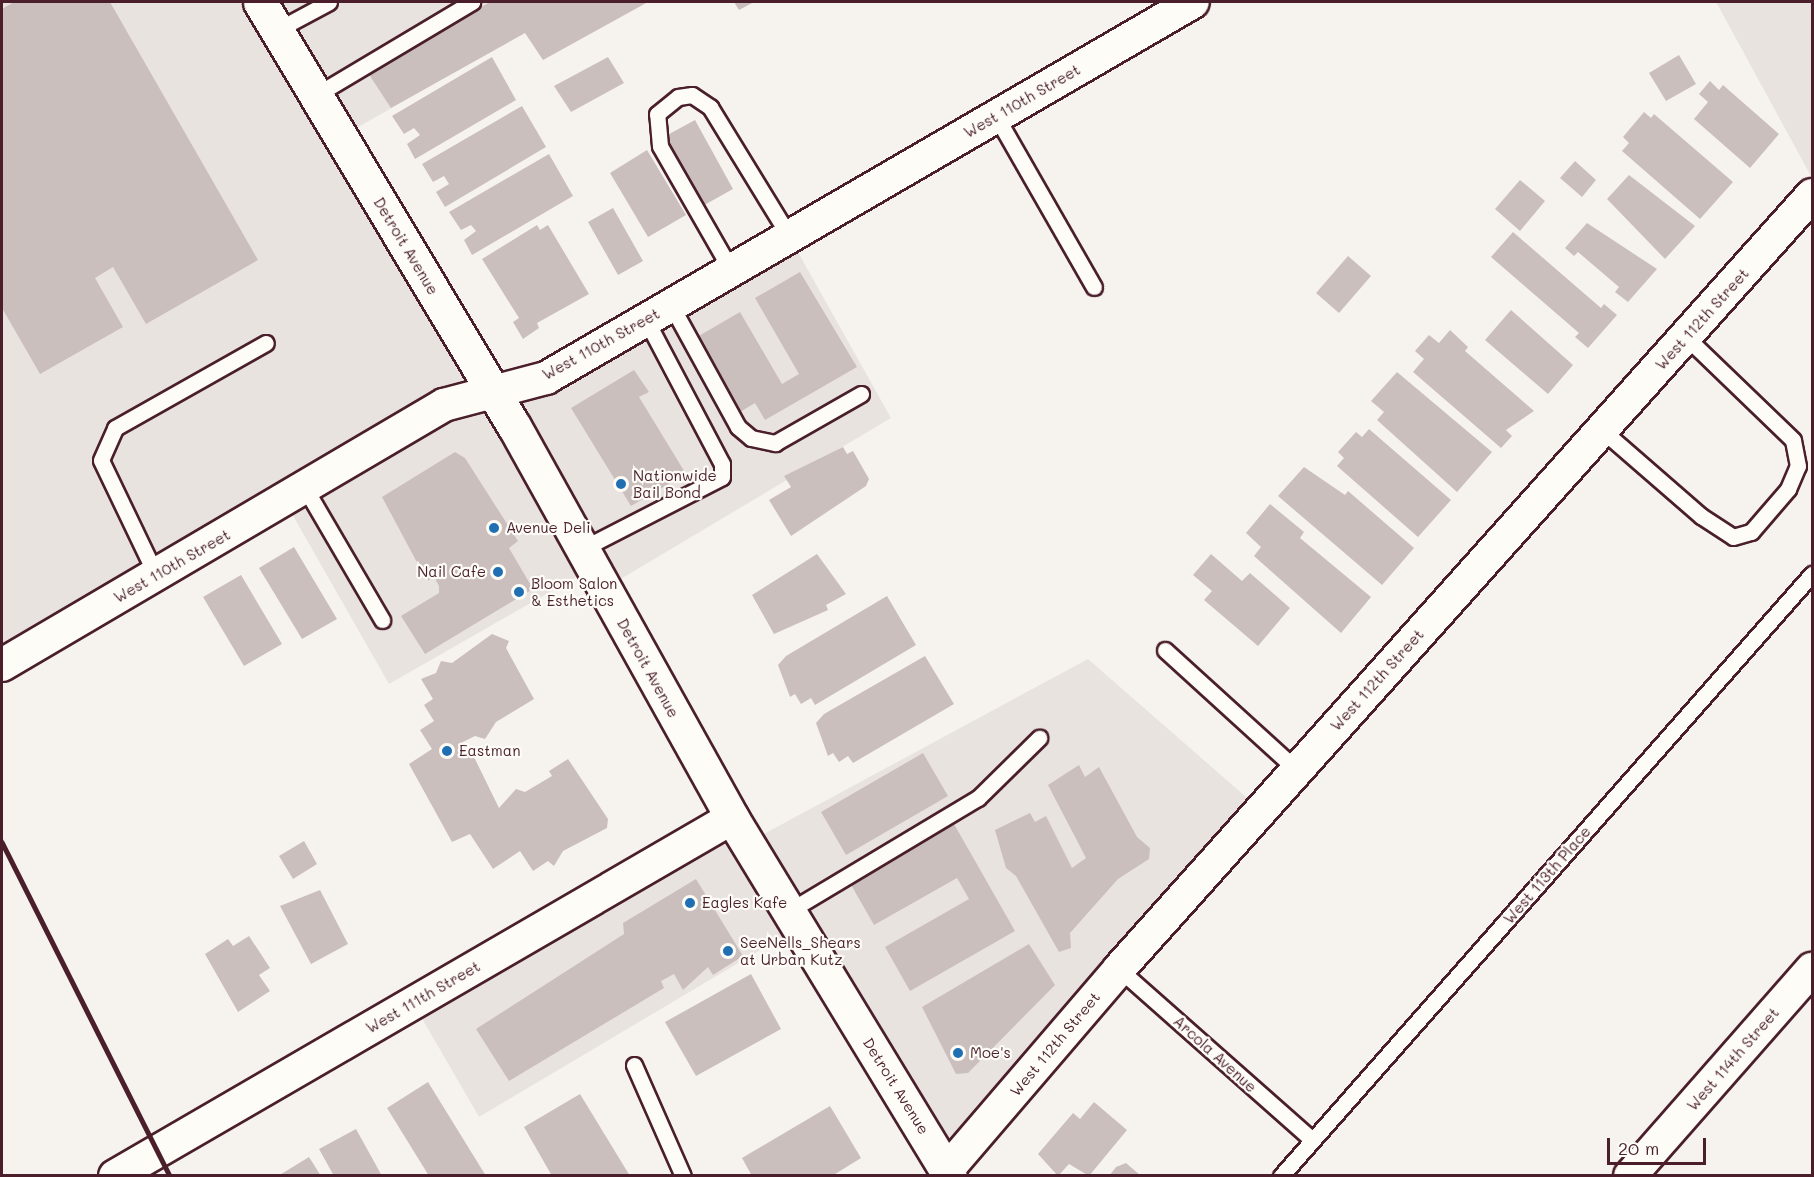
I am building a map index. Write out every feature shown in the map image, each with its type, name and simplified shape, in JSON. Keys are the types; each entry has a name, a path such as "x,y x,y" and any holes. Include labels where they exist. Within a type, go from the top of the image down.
{"main road":[{"name":"Detroit Avenue","path":"260,2 493,391 732,818 949,1173"}],"street":[{"name":"West 110th Street","path":"2,665 444,405 546,378 1193,2"},
{"name":"West 112th Street","path":"949,1173 1119,969 1812,195"},
{"name":"West 111th Street","path":"115,1176 732,818"},
{"name":"West 114th Street","path":"1630,1176 1812,969"}],"lane":[{"path":"277,30 329,2"},
{"path":"316,95 472,2"},
{"path":"731,270 660,146 657,114 678,97 692,95 710,107 789,236"},
{"path":"996,116 1094,287"},
{"path":"658,312 738,427 751,438 775,443 861,394"},
{"path":"582,549 722,477 722,464 658,312"},
{"path":"1602,429 1701,516 1733,537 1751,532 1788,489 1798,466 1793,440 1686,337"},
{"path":"156,575 101,460 116,428 266,343"},
{"path":"305,488 382,620"},
{"name":"West 113th Place","path":"1281,1176 1812,574"},
{"path":"1165,650 1297,770"},
{"path":"789,911 978,798 1039,738"},
{"name":"Arcola Avenue","path":"1119,969 1312,1140"},
{"path":"634,1065 683,1176"}],"shaded area":[{"path":"2,2 576,2 341,137 493,391 789,236 891,418 604,589 592,568 389,684 284,500 2,665"},
{"path":"1716,2 1812,2 1812,178"},
{"path":"1088,659 1261,810 947,1170 799,927 479,1117 413,1003 732,818 747,843"}],"building":[{"path":"14,2 110,2 258,260 146,324 113,267 95,278 123,327 40,374 2,308 2,9"},
{"path":"490,2 648,2 543,60 525,33 391,108 368,73"},
{"path":"734,2 754,2 739,10"},
{"path":"1679,55 1696,84 1666,101 1649,73"},
{"path":"492,57 516,100 415,159 407,144 420,135 414,128 404,134 392,116"},
{"path":"608,57 624,83 571,112 554,86"},
{"path":"1710,81 1719,90 1723,85 1779,134 1750,168 1694,119 1708,102 1699,94"},
{"path":"522,106 546,147 445,207 436,192 449,184 444,176 433,182 422,164"},
{"path":"1644,112 1651,118 1654,114 1733,182 1700,219 1622,151 1629,143 1623,137"},
{"path":"695,120 733,189 699,208 660,139"},
{"path":"647,150 686,215 648,237 610,173"},
{"path":"549,154 573,196 472,255 464,240 476,231 471,225 461,230 449,212"},
{"path":"1575,161 1596,180 1582,197 1560,178"},
{"path":"1629,175 1695,226 1665,259 1607,199"},
{"path":"1520,180 1545,201 1520,231 1495,209"},
{"path":"613,208 643,261 618,275 588,222"},
{"path":"1587,223 1657,269 1628,302 1615,292 1619,287 1578,252 1574,256 1565,248"},
{"path":"537,225 540,230 548,225 589,294 537,323 539,328 523,339 513,322 519,318 482,259"},
{"path":"1513,232 1601,308 1604,304 1617,315 1588,348 1575,337 1579,333 1491,257"},
{"path":"1348,256 1371,276 1339,313 1316,293"},
{"path":"800,272 857,367 765,420 755,403 740,412 697,337 740,312 782,384 799,374 755,298"},
{"path":"1511,310 1573,365 1548,394 1485,340"},
{"path":"1450,330 1468,347 1465,351 1534,411 1506,430 1512,436 1501,448 1413,372 1424,359 1415,351 1429,335 1439,343"},
{"path":"634,370 649,392 639,397 686,474 631,506 571,408"},
{"path":"1397,372 1492,452 1457,492 1377,420 1384,412 1371,401"},
{"path":"1369,429 1451,500 1418,537 1337,466 1344,458 1338,452 1356,432 1362,437"},
{"path":"843,447 847,454 853,451 869,479 866,486 791,536 769,500 791,487 784,476"},
{"path":"455,452 465,458 518,541 509,548 533,589 425,654 401,616 439,593 439,586 434,577 427,581 382,497"},
{"path":"1304,467 1345,495 1348,491 1414,548 1382,585 1278,496"},
{"path":"1270,504 1304,532 1300,538 1371,597 1341,633 1254,556 1261,547 1246,533"},
{"path":"294,547 337,619 302,639 259,568"},
{"path":"817,554 846,594 826,605 828,610 774,634 752,595"},
{"path":"1211,554 1242,581 1250,573 1290,608 1258,646 1204,600 1212,591 1193,575"},
{"path":"241,575 282,644 244,666 203,597"},
{"path":"887,596 916,645 815,705 811,698 801,704 795,694 790,697 778,665 786,656"},
{"name":"Eastman","path":"492,634 509,641 506,648 534,699 496,722 485,739 475,736 459,744 474,757 499,808 516,789 525,792 552,776 549,771 568,759 608,819 607,828 563,851 554,866 548,861 533,871 520,851 493,869 470,834 452,842 409,764 432,749 420,730 434,721 424,705 433,699 421,679 436,673 441,661 452,663"},
{"path":"925,656 954,704 853,763 848,756 839,762 833,753 828,756 816,723 824,714"},
{"path":"923,753 948,796 846,855 821,812"},
{"path":"1079,765 1085,777 1099,767 1137,837 1150,848 1149,859 1118,879 1070,933 1071,948 1059,952 1016,876 1006,868 995,830 1030,813 1035,822 1046,816 1072,868 1086,858 1048,785"},
{"path":"954,824 1015,931 910,991 885,947 969,899 957,878 874,925 850,883"},
{"path":"304,841 317,864 293,879 279,856"},
{"path":"696,879 743,956 713,975 708,967 683,990 674,974 661,981 664,988 509,1081 476,1029 624,934 623,923"},
{"path":"320,890 348,944 311,964 280,906"},
{"path":"249,936 270,968 259,975 270,991 238,1012 205,954 228,939 233,946"},
{"path":"1029,944 1055,985 968,1073 956,1074 922,1007"},
{"path":"751,974 781,1029 696,1076 665,1022"},
{"path":"428,1082 486,1176 429,1176 387,1108"},
{"path":"580,1094 630,1176 552,1176 524,1127"},
{"path":"1094,1102 1127,1130 1089,1176 1069,1164 1058,1176 1038,1154 1073,1113 1080,1119"},
{"path":"830,1106 861,1158 832,1176 752,1176 742,1158"},
{"path":"356,1129 382,1176 334,1176 319,1149"},
{"path":"309,1157 321,1176 278,1176"},
{"path":"1126,1163 1141,1176 1109,1176 1116,1167"}],"railway":[{"path":"2,842 170,1176"}],"place":[{"name":"Nationwide Bail Bond","path":"621,484"},
{"name":"Avenue Deli","path":"494,528"},
{"name":"Nail Cafe","path":"498,572"},
{"name":"Bloom Salon & Esthetics","path":"519,592"},
{"name":"Eastman","path":"447,751"},
{"name":"Eagles Kafe","path":"690,903"},
{"name":"SeeNells_Shears at Urban Kutz","path":"728,951"},
{"name":"Moe's","path":"958,1053"}]}
